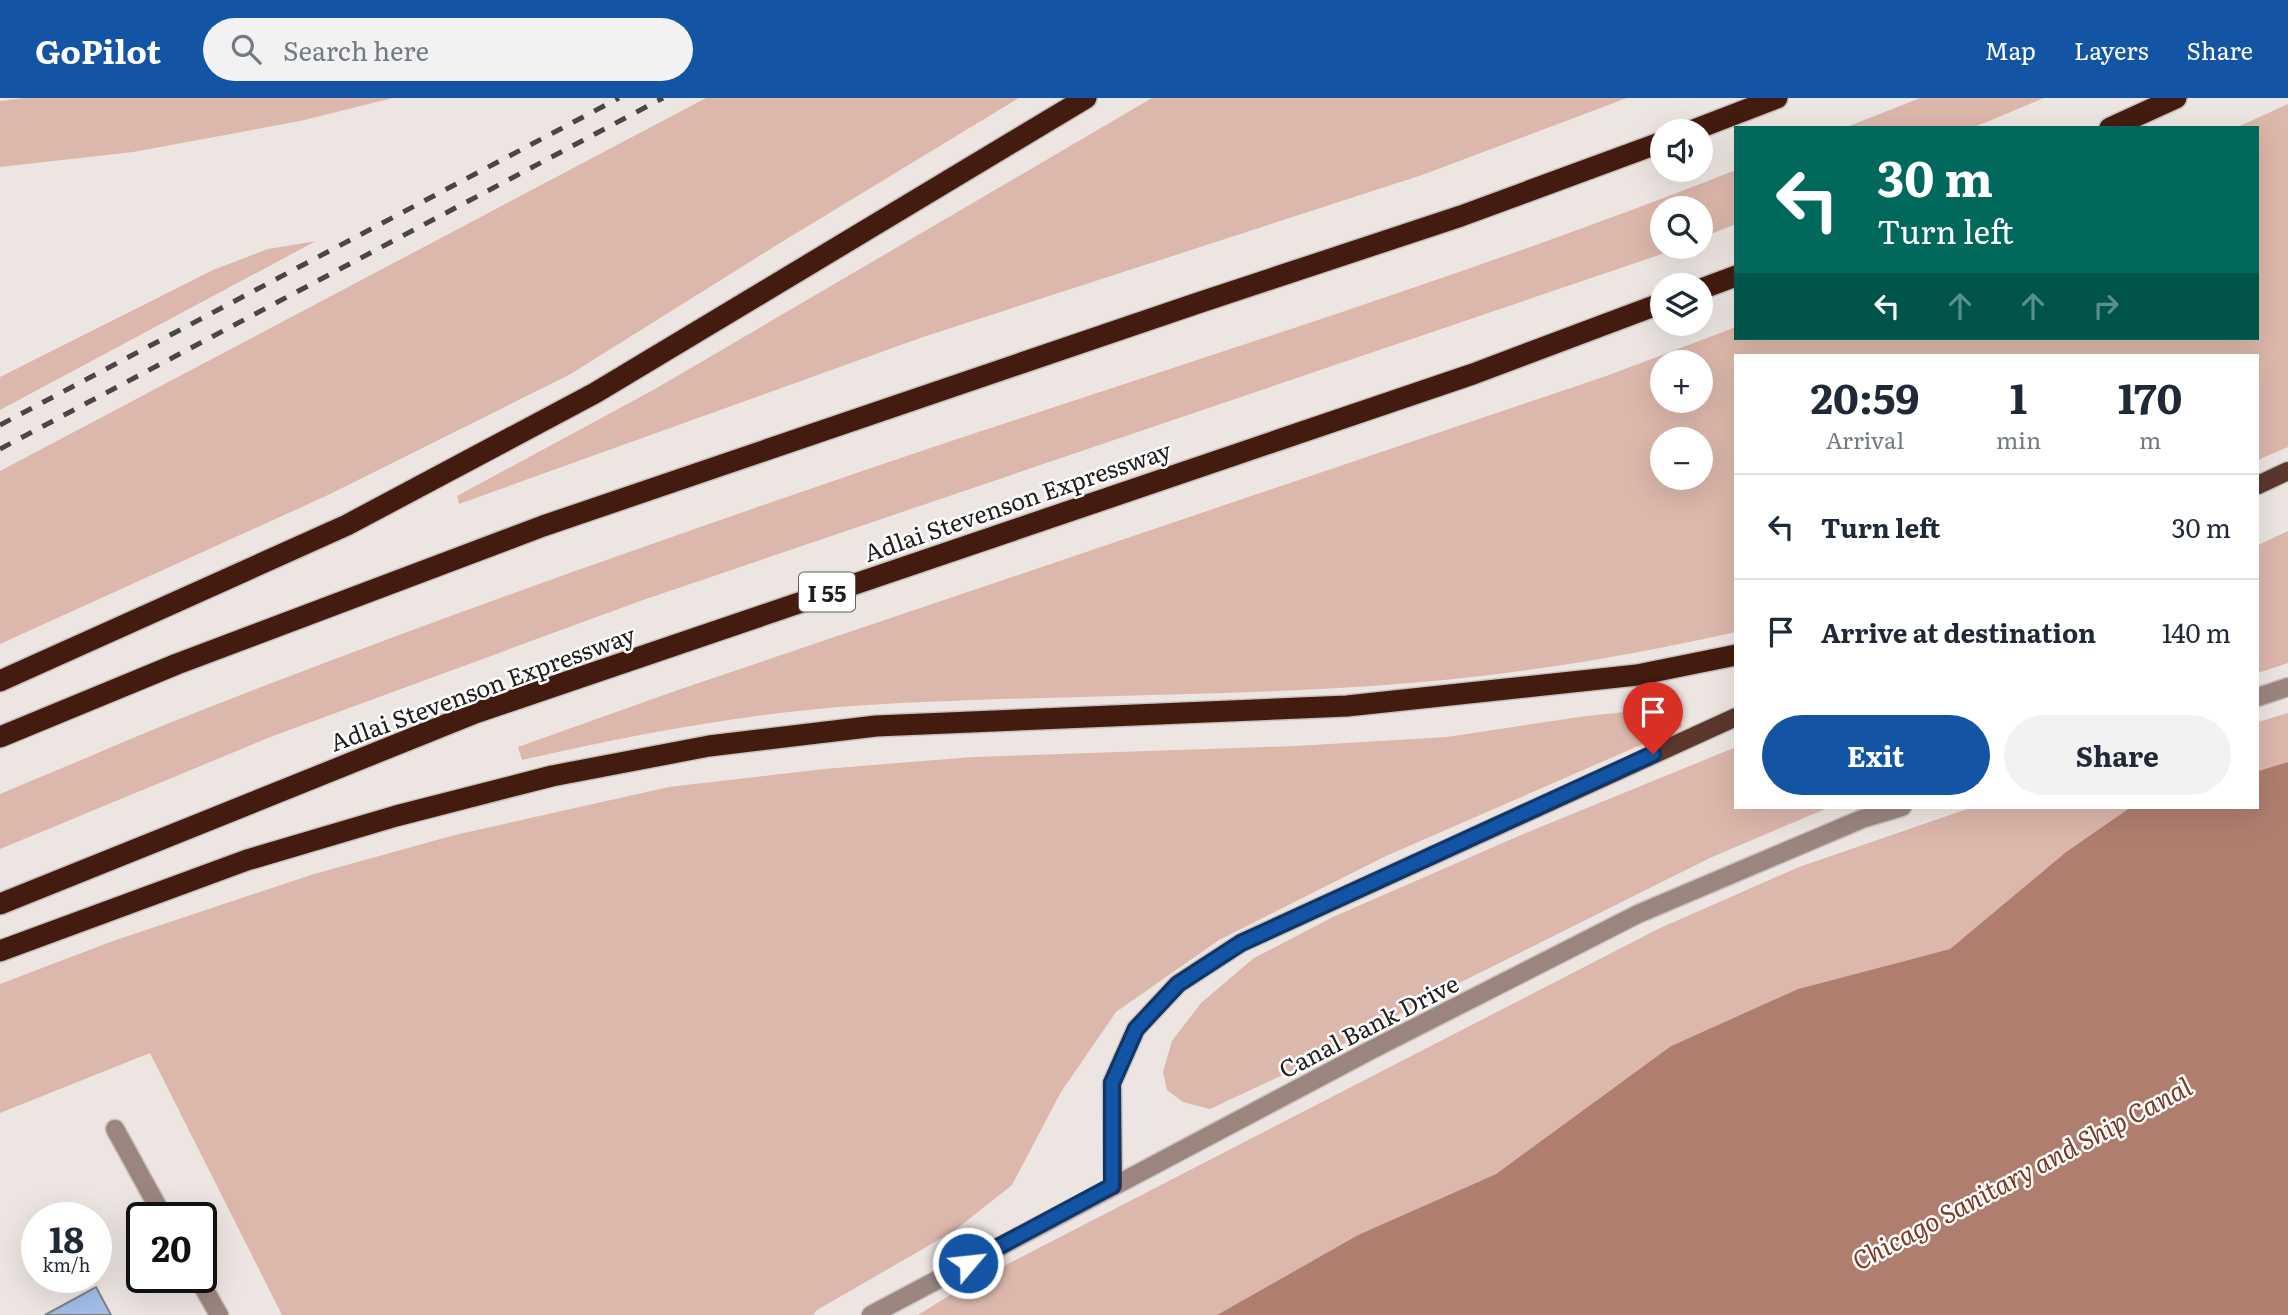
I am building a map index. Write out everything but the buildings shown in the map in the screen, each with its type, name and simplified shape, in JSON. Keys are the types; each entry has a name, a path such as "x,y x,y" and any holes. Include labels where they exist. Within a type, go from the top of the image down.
{"highway":[{"path":"0,681 346,525 595,393 1086,98"},
{"path":"1713,123 1777,98"},
{"path":"2114,126 2176,98"},
{"path":"0,737 177,664 543,526 1461,216 1650,146"},
{"path":"1713,285 1734,277"},
{"name":"Adlai Stevenson Expressway","path":"0,904 475,713 1473,374 1650,308"},
{"path":"0,951 247,860 384,820 552,775 709,747 876,726 1347,706 1637,675 1734,656"}],"main road":[{"path":"2259,485 2288,471"},
{"path":"1112,1186 1112,1083 1136,1029 1178,984 1241,943 1734,718"}],"lane":[{"path":"2259,696 2288,687"},
{"name":"Canal Bank Drive","path":"872,1315 1371,1050 1638,914 1862,819 1895,809"},
{"path":"115,1129 155,1202"},
{"path":"207,1293 219,1315"}],"shaded area":[{"path":"25,98 393,98 300,121 133,152 0,167 0,101"},
{"path":"706,98 1019,98 569,375 326,496 0,644 0,471"},
{"path":"1152,98 1627,98 1422,175 923,337 459,504 457,496 655,389"},
{"path":"1920,98 2044,98 1977,126 1849,126"},
{"path":"2288,104 2288,447 2259,460 2259,354 1734,354 1734,632 1555,666 1372,686 824,708 651,733 522,760 518,747 678,690 1650,360 1650,413 1713,413 1713,350 1675,350 1734,328 1734,340 2259,340 2259,126 2239,126"},
{"path":"1734,171 1734,225 1713,233 1713,196 1669,196 1705,182 1713,182 1713,179"},
{"path":"1650,203 1650,258 643,600 273,736 0,849 0,794 197,712 366,647 621,555 1523,249"},
{"path":"316,241 0,410 0,377 213,270 268,249"},
{"path":"2288,531 2288,663 2259,673 2259,545"},
{"path":"1677,707 1682,727 1386,856 1219,940 1116,1012 1061,1092 1012,1185 954,1231 817,1310 813,1315 282,1315 150,1053 0,1113 0,984 113,941 314,874 455,835 669,787 824,769 973,757 1296,746 1447,737 1586,716"},
{"path":"2288,713 2288,762 2259,771 2259,722"},
{"path":"1734,748 1734,809 1825,809 1712,857 1441,992 1304,1065 1210,1109 1183,1102 1167,1090 1163,1072 1172,1041 1201,1003 1254,958 1333,917 1521,835"},
{"path":"1967,809 2128,809 2066,852 1950,949 1798,989 1671,1046 1496,1174 1358,1235 1217,1315 918,1315 963,1287 1658,929 1799,867"}],"water":[{"name":"Chicago Sanitary and Ship Canal","path":"2288,762 2288,1315 1217,1315 1358,1235 1496,1174 1671,1046 1798,989 1950,949 2066,852 2128,809 2259,809 2259,771"}],"railway":[{"path":"0,425 619,98"},
{"path":"0,449 663,98"}],"route":[{"path":"968,1263 1112,1186 1112,1083 1136,1029 1178,984 1241,943 1653,754"}]}
